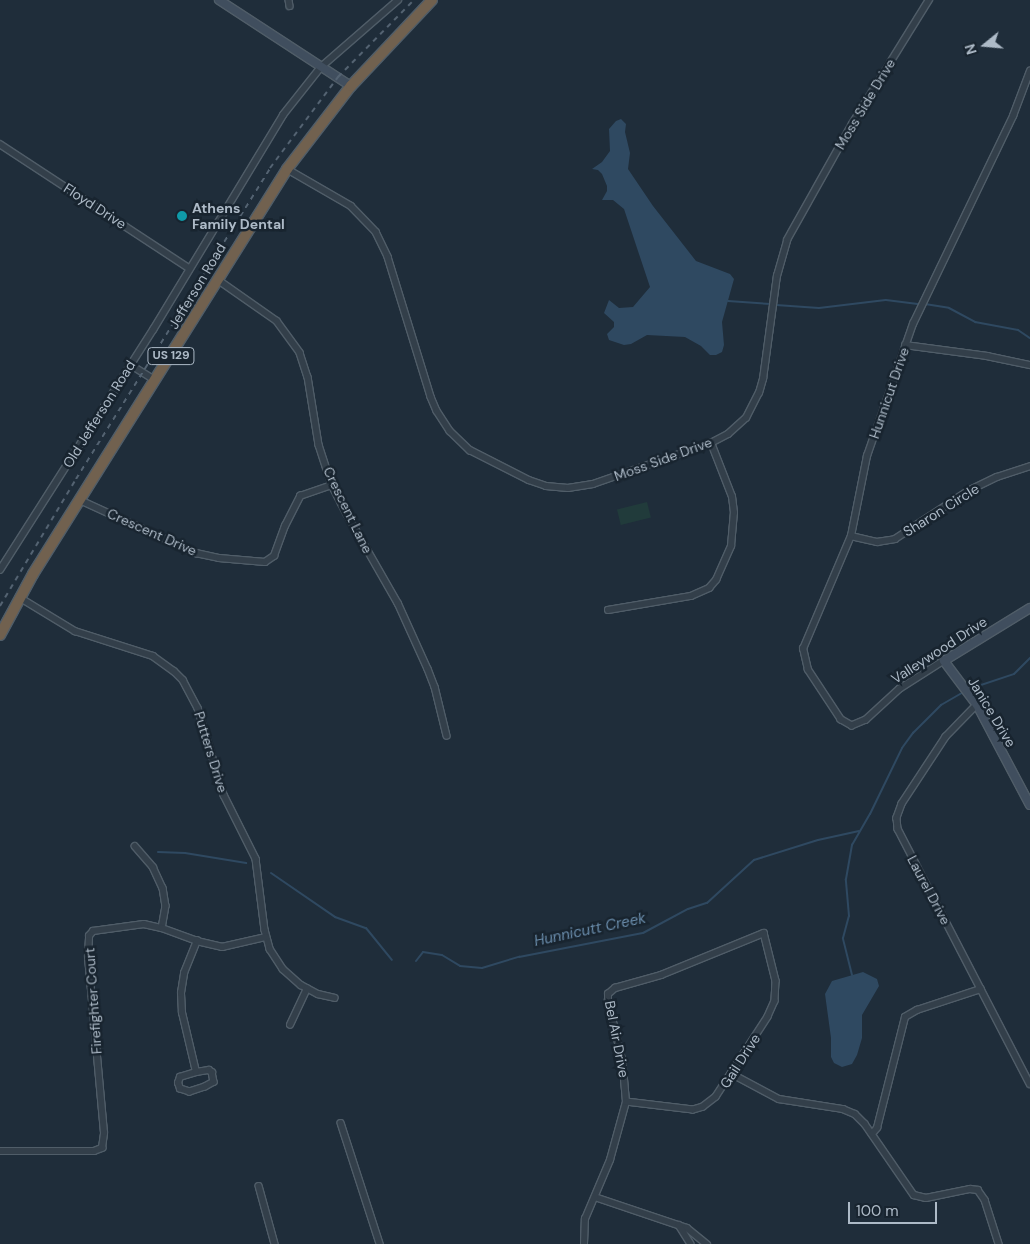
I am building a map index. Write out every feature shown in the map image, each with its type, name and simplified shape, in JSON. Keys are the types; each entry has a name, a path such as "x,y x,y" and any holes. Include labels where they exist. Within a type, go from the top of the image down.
{"highway":[{"name":"Jefferson Road","path":"0,635 20,597 287,169 350,86 432,0"}],"street":[{"path":"219,0 350,86"},
{"name":"Old Jefferson Road","path":"0,570 131,365 283,115 321,67 398,0"},
{"name":"Moss Side Drive","path":"287,169 351,206 376,232 388,257 437,411 450,431 470,450 529,480 546,486 568,488 593,484 711,443 737,427 746,418 759,393 780,262 792,229 874,87 930,0"},
{"name":"Hunnicut Drive","path":"841,720 808,670 803,649 850,536 867,456 923,300 1013,116 1030,71"},
{"name":"Floyd Drive","path":"0,144 189,268"},
{"name":"Crescent Lane","path":"217,280 277,321 295,344 305,364 319,445 332,485 398,603 435,687 447,736"},
{"path":"905,346 987,356 1030,365"},
{"path":"131,365 156,380"},
{"path":"608,610 691,596 709,588 716,580 731,546 734,513 732,497 711,443"},
{"name":"Sharon Circle","path":"850,536 877,542 895,539 968,491 997,477 1030,466"},
{"name":"Crescent Drive","path":"80,500 196,553 218,558 265,562 274,556 285,526 300,496 332,485"},
{"name":"Putters Drive","path":"20,597 75,631 153,656 174,671 190,689 198,708 224,796 256,859 266,938 283,969 307,989 335,998"},
{"name":"Valleywood Drive","path":"841,720 848,726 862,724 900,689 1030,608"},
{"name":"Janice Drive","path":"944,661 977,705 1030,805"},
{"name":"Laurel Drive","path":"977,705 946,737 902,804 897,823 899,834 1030,1084"},
{"path":"135,846 153,867 163,888 166,906 162,928"},
{"name":"Firefighter Court","path":"0,1151 94,1151 102,1148 104,1133 89,975 89,936 96,930 134,925 162,928 197,941 222,947 266,938"},
{"name":"Gail Drive","path":"626,1102 681,1110 698,1109 716,1097 768,1017 775,1001 776,981 764,933"},
{"name":"Bel Air Drive","path":"584,1244 584,1224 613,1151 626,1102 623,1064 608,994 612,990 653,978 764,933"},
{"path":"196,1072 182,1013 181,993 184,973 197,941"},
{"path":"290,1025 307,989"},
{"path":"872,1134 877,1128 905,1017 917,1010 981,989"},
{"path":"209,1070 212,1072 214,1082 190,1092 180,1089 178,1083 180,1077 196,1072 209,1070"},
{"path":"732,1074 779,1099 849,1111 860,1119 872,1134 914,1195 926,1198 970,1188 981,1192 986,1200 999,1244"},
{"path":"341,1122 380,1244"},
{"path":"259,1186 275,1244"},
{"path":"595,1197 679,1225 696,1233 707,1244"},
{"path":"679,1225 692,1244"}],"green space":[{"path":"647,502 651,518 621,525 617,509"}],"water":[{"path":"621,119 626,124 625,132 630,153 628,169 653,206 696,261 730,274 734,279 722,322 724,345 722,352 716,355 710,355 701,346 685,337 647,335 631,344 624,345 609,340 607,334 614,327 614,322 604,313 609,300 619,308 633,307 650,287 624,209 613,200 602,200 607,191 607,186 602,174 598,170 592,169 602,162 610,151 609,129 616,121"},
{"path":"863,972 877,979 879,986 862,1015 862,1038 857,1055 852,1064 842,1067 834,1063 831,1057 831,1038 825,994 832,981"}],"waterway":[{"path":"776,305 819,308 886,300 920,304"},
{"path":"728,301 771,304"},
{"path":"925,304 949,308 975,322 1018,330 1030,338"},
{"name":"Hunnicutt Creek","path":"969,689 1014,674 1030,658"},
{"name":"Hunnicutt Creek","path":"852,975 843,938 849,916 846,879 852,845 870,814 902,748 913,733 941,705 965,691"},
{"name":"Hunnicutt Creek","path":"416,961 423,952 442,955 460,966 482,968 519,957 643,933 688,909 707,903 754,860 818,840 859,831"},
{"name":"Hunnicutt Creek","path":"158,852 185,853 246,863"},
{"name":"Hunnicutt Creek","path":"271,873 335,917 366,928 392,960"}],"railway":[{"path":"0,606 76,479 270,168 338,77 414,0"}],"place":[{"name":"Athens Family Dental","path":"182,216"}]}
